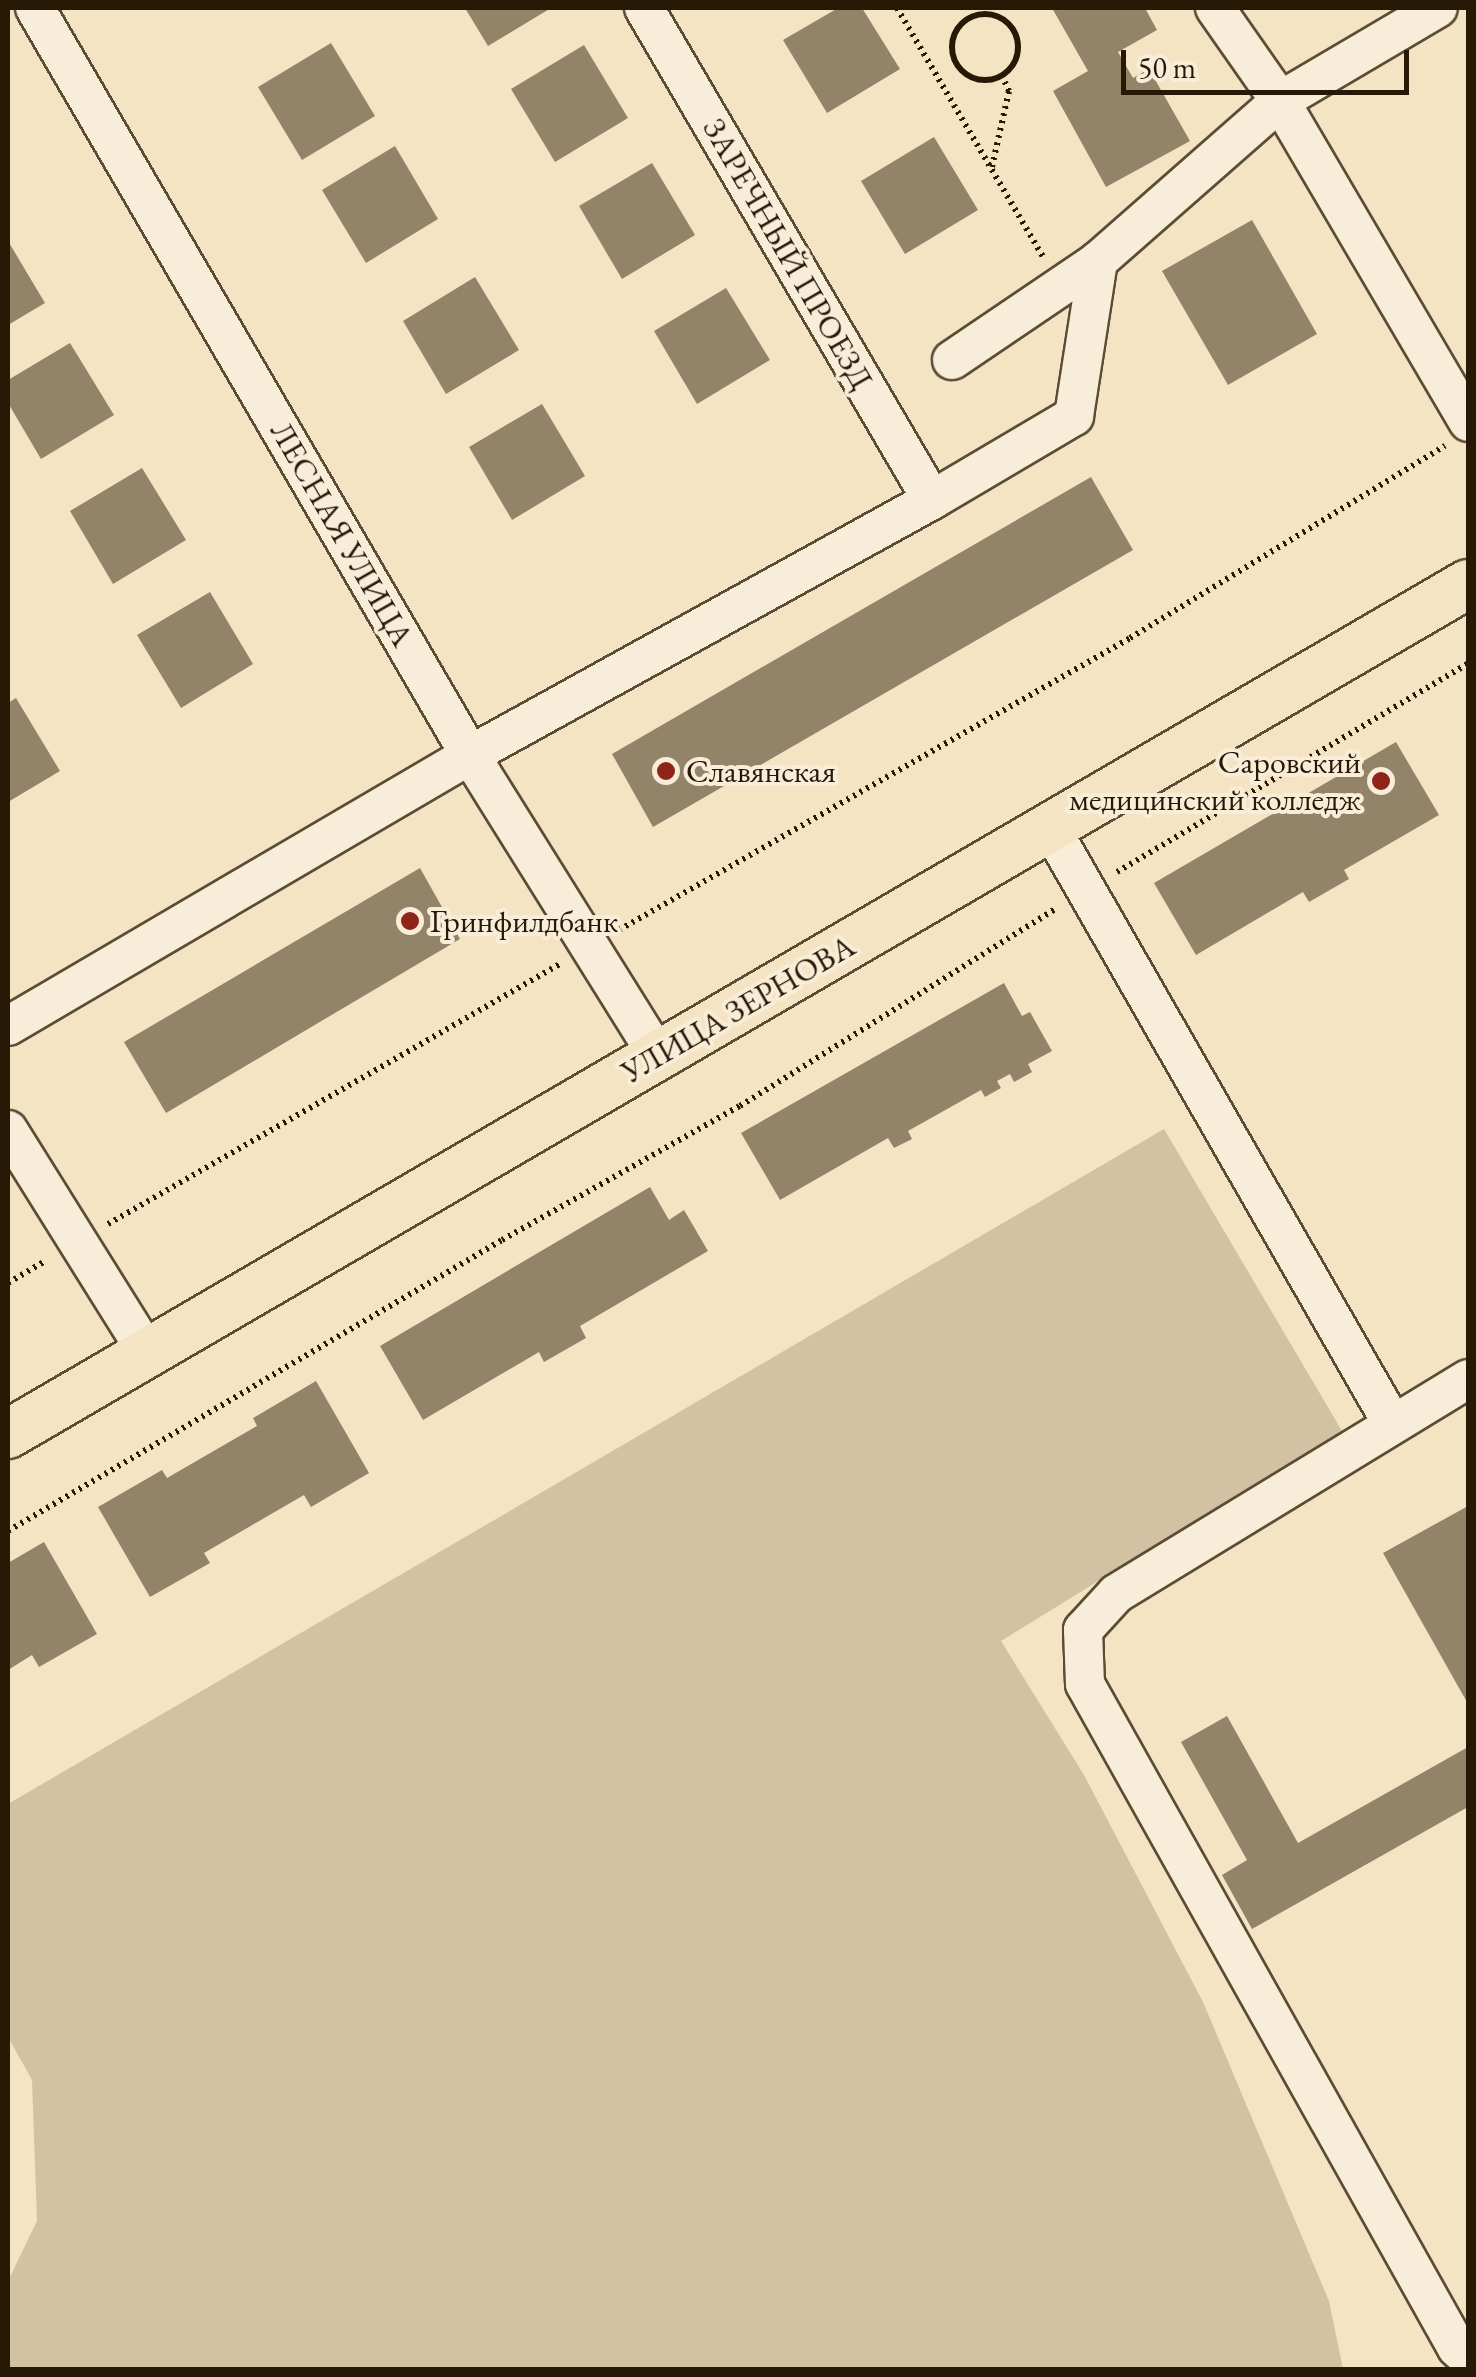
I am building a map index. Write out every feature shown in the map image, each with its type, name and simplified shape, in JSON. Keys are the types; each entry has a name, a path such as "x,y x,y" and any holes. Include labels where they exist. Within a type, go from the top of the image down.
{"main road":[{"name":"УЛИЦА ЗЕРНОВА","path":"8,1434 1468,584"}],"street":[{"name":"ЛЕСНАЯ УЛИЦА","path":"35,8 470,754 658,1056"},
{"name":"ЗАРЕЧНЫЙ ПРОЕЗД","path":"644,8 932,500"},
{"path":"1216,8 1280,101 1461,432"},
{"path":"952,360 1098,262 1280,101 1438,8"},
{"path":"8,1026 470,754 932,500 1074,416 1098,262"},
{"path":"1050,828 1392,1423"},
{"path":"8,1130 148,1354"},
{"path":"1468,1380 1116,1594 1084,1630 1085,1684 1447,2332 1468,2358"}],"path":[{"path":"898,8 1060,287"},
{"path":"966,8 971,16"},
{"path":"986,13 1012,26 1018,53 1002,76 977,79 957,64 952,42 971,16 986,13"},
{"path":"992,168 1009,92 1002,76"},
{"path":"8,1284 1130,638 1461,432"},
{"path":"8,1531 502,1240 740,1106 963,962 1468,664"}],"shaded area":[{"path":"1164,1129 1342,1431 1001,1641 1084,1775 1203,2002 1329,2301 1343,2369 8,2369 8,2281 37,2221 32,2080 8,2037 8,1804"}],"building":[{"path":"465,8 551,8 488,46"},
{"path":"838,8 862,8 900,69 827,113 783,40"},
{"path":"1052,8 1145,8 1157,30 1118,52 1133,78 1149,69 1190,141 1106,187 1053,91 1088,71"},
{"path":"331,43 375,116 302,160 258,87"},
{"path":"584,45 628,118 555,162 511,89"},
{"path":"934,137 978,210 905,254 861,181"},
{"path":"395,146 438,219 366,263 322,190"},
{"path":"652,163 695,235 622,279 579,206"},
{"path":"1252,220 1317,334 1228,385 1162,271"},
{"path":"8,241 45,303 8,325"},
{"path":"475,277 519,350 446,394 403,321"},
{"path":"726,288 770,360 697,404 654,331"},
{"path":"70,343 114,415 41,459 8,403 8,380"},
{"path":"542,404 585,476 512,520 469,447"},
{"path":"142,468 186,540 113,584 70,511"},
{"path":"1091,477 1133,550 653,827 612,754"},
{"path":"210,592 253,664 181,708 137,635"},
{"path":"16,698 60,771 8,802 8,703"},
{"path":"1396,742 1439,815 1344,870 1349,879 1309,902 1303,892 1196,955 1154,883"},
{"path":"420,868 460,939 166,1113 124,1042"},
{"path":"1004,983 1022,1016 1030,1012 1052,1051 1028,1064 1032,1072 1014,1082 1010,1074 997,1081 1001,1088 985,1097 981,1090 908,1131 912,1139 894,1148 888,1138 780,1200 741,1133"},
{"path":"650,1187 669,1220 684,1210 708,1251 580,1326 586,1338 544,1362 539,1352 423,1420 380,1346"},
{"path":"316,1381 369,1473 311,1507 304,1495 204,1553 210,1563 150,1597 98,1507 162,1470 167,1478 257,1426 253,1418"},
{"path":"1468,1506 1468,1704 1383,1553"},
{"path":"44,1542 97,1634 39,1667 32,1655 8,1670 8,1563"},
{"path":"1227,1716 1298,1843 1468,1747 1468,1807 1252,1929 1222,1875 1247,1860 1181,1742"}],"place":[{"name":"Славянская","path":"666,771"},
{"name":"Саровский медицинский колледж","path":"1381,781"},
{"name":"Гринфилдбанк","path":"410,921"}]}
